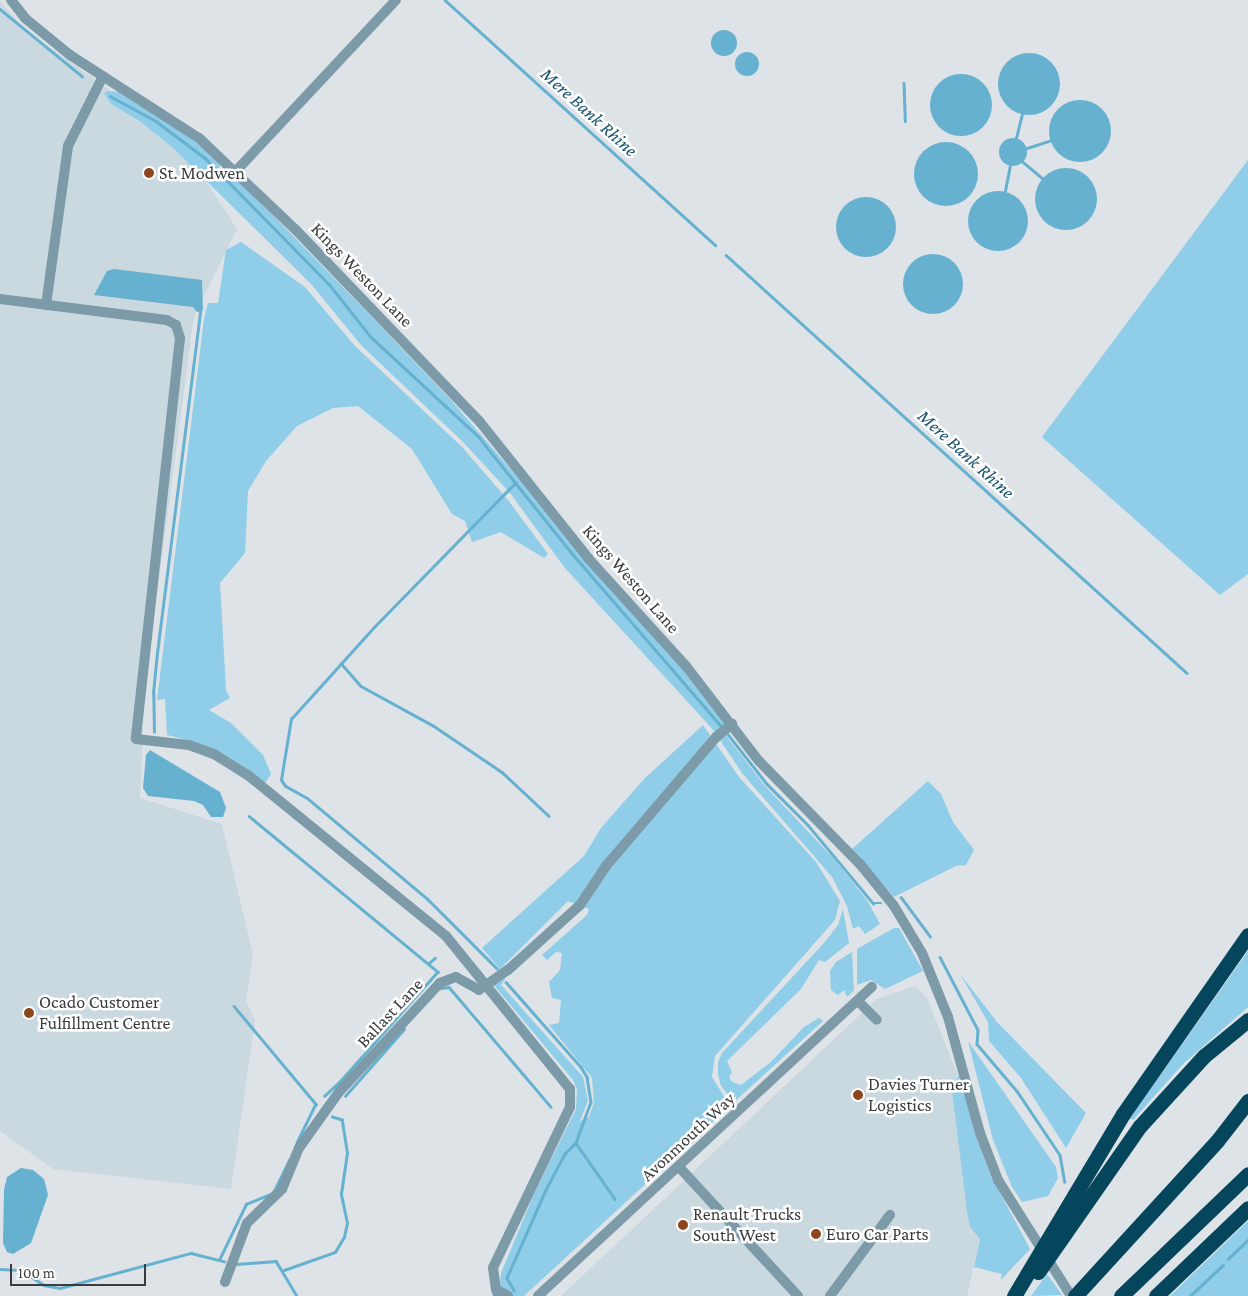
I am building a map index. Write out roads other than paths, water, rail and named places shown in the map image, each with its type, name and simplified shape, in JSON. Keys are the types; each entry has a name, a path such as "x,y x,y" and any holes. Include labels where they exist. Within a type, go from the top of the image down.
{"highway":[{"path":"1014,1296 1123,1114 1248,935"},
{"path":"1021,1296 1140,1126 1204,1056 1248,1020"},
{"path":"1075,1296 1217,1140 1248,1101"},
{"path":"1121,1296 1248,1174"},
{"path":"1156,1296 1248,1208"}],"street":[{"name":"Kings Weston Lane","path":"11,0 26,19 103,76 173,120 236,171 480,422 588,558 686,666 759,761 860,864 894,906 922,953 948,1017 980,1133 998,1180 1020,1219 1071,1296"},
{"path":"236,171 396,0"},
{"path":"46,305 68,146 103,76"},
{"path":"0,300 167,320 176,325 180,338 136,739 189,745 214,754 249,776 446,936 570,1089 570,1107 496,1260 492,1277 497,1293 508,1296"},
{"path":"486,984 508,970 580,905 606,866 716,737 732,724"},
{"name":"Ballast Lane","path":"225,1282 247,1223 282,1189 304,1140 339,1092 440,983 456,977 479,990 486,984"},
{"name":"Avonmouth Way","path":"538,1296 680,1168 859,1002 872,987"},
{"path":"859,1002 877,1020"},
{"path":"680,1168 798,1296"},
{"path":"830,1296 890,1215"}],"waterway":[{"name":"Mere Bank Rhine","path":"445,0 715,245"},
{"path":"0,9 82,76"},
{"path":"904,83 905,121"},
{"path":"110,96 156,121 205,158 329,284 371,337 478,436 571,552 723,728"},
{"path":"1016,138 1022,114"},
{"path":"1027,148 1051,140"},
{"path":"1023,162 1043,179"},
{"path":"1005,191 1010,166"},
{"name":"Mere Bank Rhine","path":"726,255 1187,673"},
{"path":"154,732 153,693 157,653 200,311"},
{"path":"497,969 427,899 308,799 285,786 281,780 291,719 374,627 515,483"},
{"path":"341,663 361,686 434,726 502,772 549,816"},
{"path":"727,733 767,784 808,825 873,903 881,903"},
{"path":"249,816 438,972 341,1081 325,1096"},
{"path":"901,897 930,936"},
{"path":"940,957 978,1030 977,1044 1017,1091 1060,1155 1065,1182"},
{"path":"428,964 435,958"},
{"path":"506,982 581,1067 587,1077 591,1102 576,1143 565,1154 546,1190 507,1278 514,1290"},
{"path":"441,988 449,987 551,1107"},
{"path":"234,1006 316,1104 297,1143"},
{"path":"345,1096 404,1029"},
{"path":"284,1270 335,1252 344,1237 347,1223 341,1194 347,1153 342,1120 332,1117"},
{"path":"576,1143 615,1199"},
{"path":"219,1260 246,1204 273,1193 289,1160"},
{"path":"1228,1259 1248,1240"},
{"path":"0,1269 21,1270 44,1285 60,1288 191,1253 224,1261"},
{"path":"236,1264 276,1261 297,1296"},
{"path":"1190,1296 1223,1265"}],"place":[{"name":"St. Modwen","path":"149,173"},
{"name":"Ocado Customer Fulfillment Centre","path":"29,1013"},
{"name":"Davies Turner Logistics","path":"858,1095"},
{"name":"Renault Trucks South West","path":"683,1225"},
{"name":"Euro Car Parts","path":"816,1234"}]}
